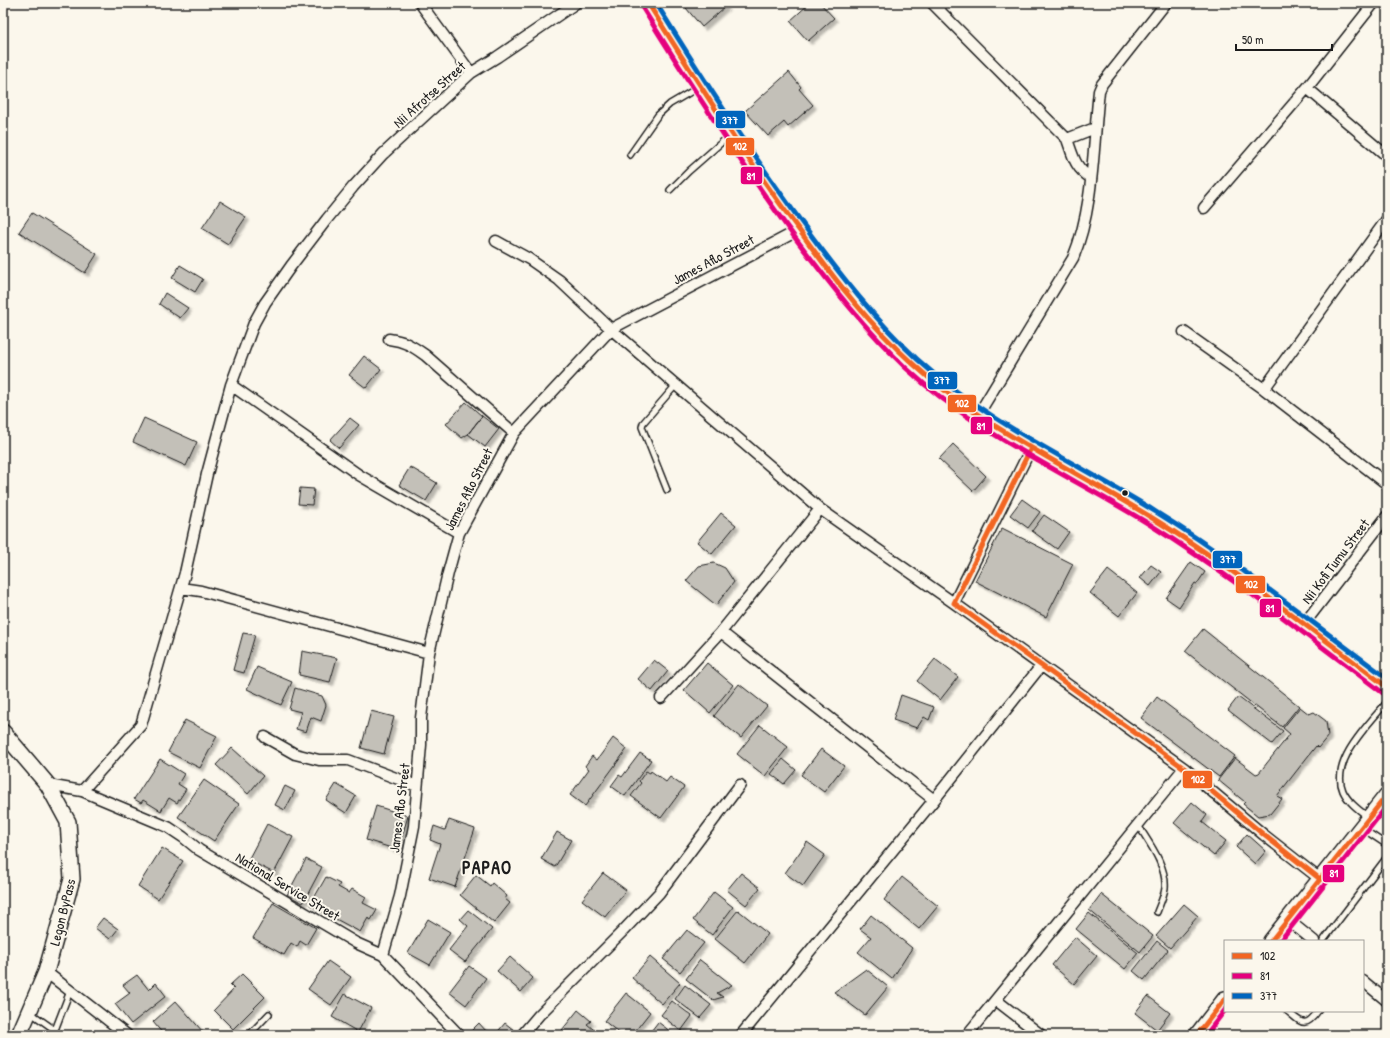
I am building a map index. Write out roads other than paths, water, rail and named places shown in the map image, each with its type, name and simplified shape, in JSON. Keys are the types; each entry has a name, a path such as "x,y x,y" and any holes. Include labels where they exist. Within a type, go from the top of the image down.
{"street":[{"path":"420,3 471,73"},
{"name":"Nii Afrotse Street","path":"82,791 141,726 181,588 207,474 231,386 254,323 265,303 331,214 383,154 471,73 576,3"},
{"path":"648,3 730,134 799,230 838,282 868,317 925,376 978,415 1174,532 1255,587 1387,687"},
{"path":"932,3 1066,139 1078,167 1082,172 1091,178"},
{"path":"1204,208 1307,88 1374,3"},
{"path":"978,415 1074,258 1080,242 1091,178 1099,91 1102,84 1162,5"},
{"path":"1307,88 1387,156"},
{"path":"1066,139 1095,128"},
{"path":"1264,389 1387,219"},
{"name":"James Aflo Street","path":"383,955 400,896 414,826 421,718 430,653 448,573 459,533 514,433 611,329 799,230"},
{"path":"496,240 529,259 559,280 611,329 820,509 1184,768 1264,835 1320,879"},
{"path":"1184,332 1264,389 1387,484"},
{"path":"389,339 399,340 411,345 425,355 514,433"},
{"path":"231,386 359,475 459,533"},
{"path":"954,603 1031,448"},
{"path":"662,698 721,632 820,509"},
{"name":"Nii Kofi Tumu Street","path":"1304,624 1387,516"},
{"path":"181,588 201,591 430,653"},
{"path":"721,632 934,800"},
{"path":"741,1035 934,800 1041,666"},
{"name":"Legon ByPass","path":"3,732 48,785 68,822 72,879 46,972 20,1035"},
{"path":"265,737 295,754 319,760 348,760 417,786"},
{"path":"967,1035 1184,768"},
{"name":"National Service Street","path":"48,785 82,791 168,827 199,850 356,943 383,955 459,1035"},
{"path":"522,1035 539,1014 659,893 740,785"},
{"path":"1272,940 1387,796"},
{"path":"1288,920 1313,940"},
{"path":"46,972 127,1035"},
{"path":"1364,982 1387,1000"},
{"path":"996,1000 1041,1035"},
{"path":"1197,1035 1224,1001"}],"lane":[{"path":"630,155 662,111 670,104 700,86"},
{"path":"670,190 730,134"},
{"path":"666,490 642,427 643,423 676,384"},
{"path":"1387,702 1348,751 1342,765 1340,779 1343,791 1365,823 1387,845"},
{"path":"1138,824 1162,869 1165,881 1165,890 1157,912"},
{"path":"1324,940 1387,857"},
{"path":"29,1012 54,1032 70,991"},
{"path":"1288,1012 1301,1022 1307,1023 1312,1020 1317,1012"},
{"path":"249,1035 269,1014"}],"district":[{"name":"PAPAO","path":"487,867"}]}
